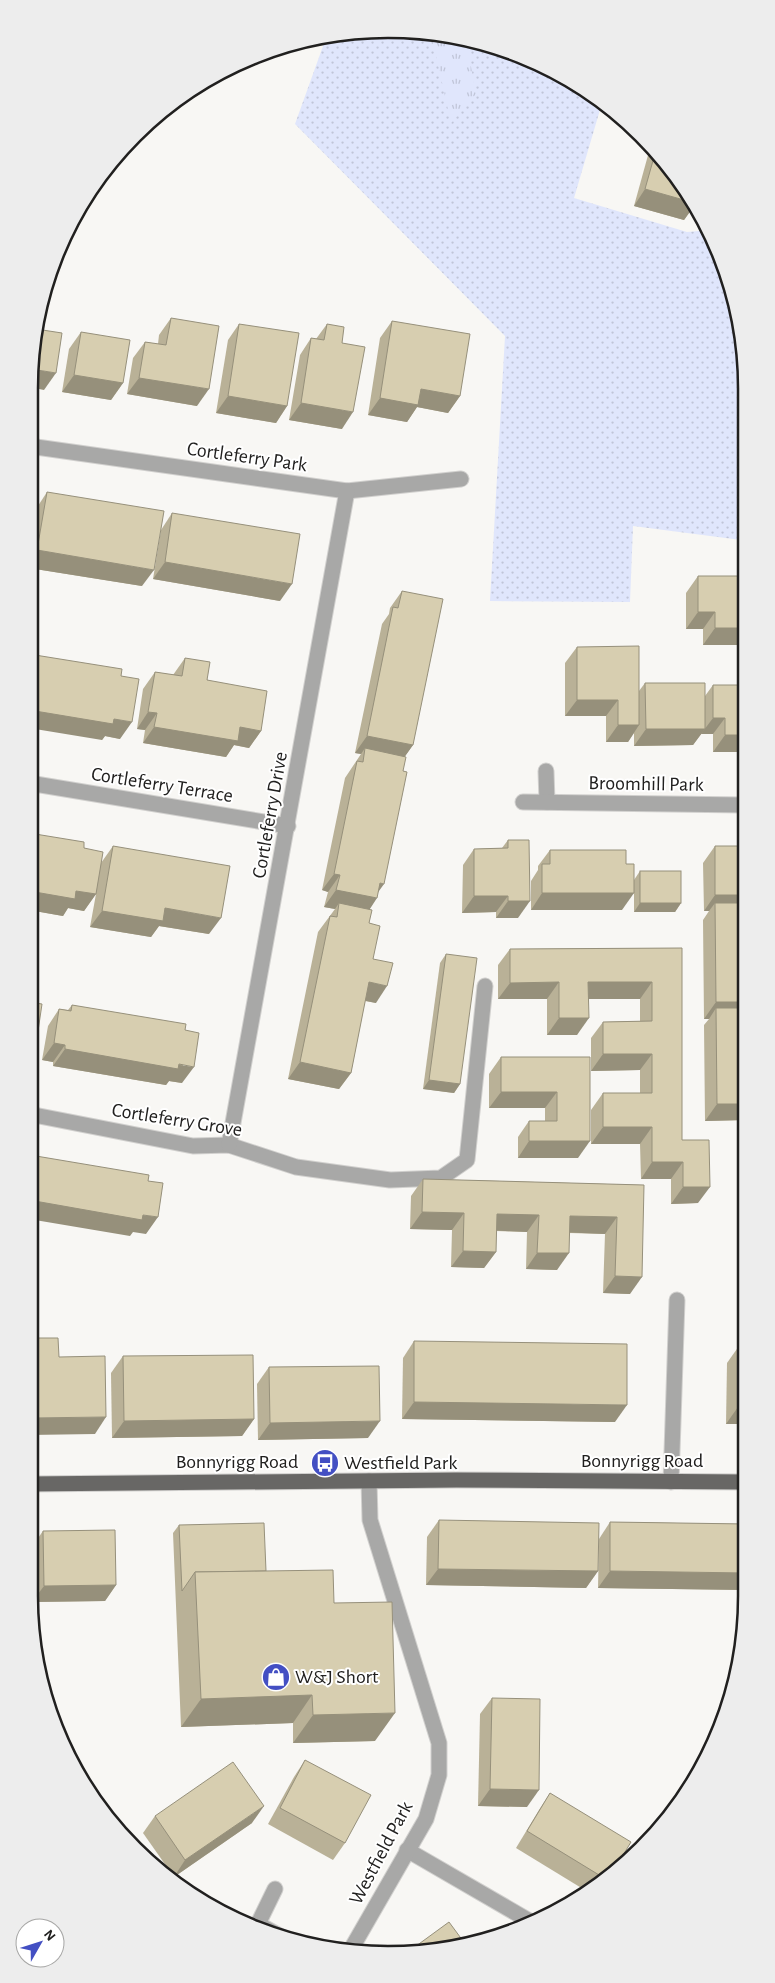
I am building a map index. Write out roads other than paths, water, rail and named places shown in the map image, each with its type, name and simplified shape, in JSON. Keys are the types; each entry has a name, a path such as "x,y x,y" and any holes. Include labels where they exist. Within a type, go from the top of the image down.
{"main road":[{"name":"Bonnyrigg Road","path":"38,1484 369,1480 738,1482"}],"street":[{"name":"Cortleferry Park","path":"38,447 347,491 461,479"},
{"name":"Cortleferry Drive","path":"229,1145 347,491"},
{"path":"546,771 547,802"},
{"name":"Cortleferry Terrace","path":"38,785 288,826"},
{"name":"Broomhill Park","path":"523,802 738,805"},
{"name":"Cortleferry Grove","path":"38,1116 193,1146 229,1145 296,1167 390,1180 440,1178 467,1160 484,986"},
{"path":"671,1482 677,1300"},
{"name":"Westfield Park","path":"354,1944 426,1818 439,1775 439,1743 370,1520 369,1480"},
{"path":"407,1850 524,1918"},
{"path":"259,1921 274,1889"}],"place":[{"name":"Westfield Park","path":"325,1463"},
{"name":"W&J Short","path":"276,1677"}]}
